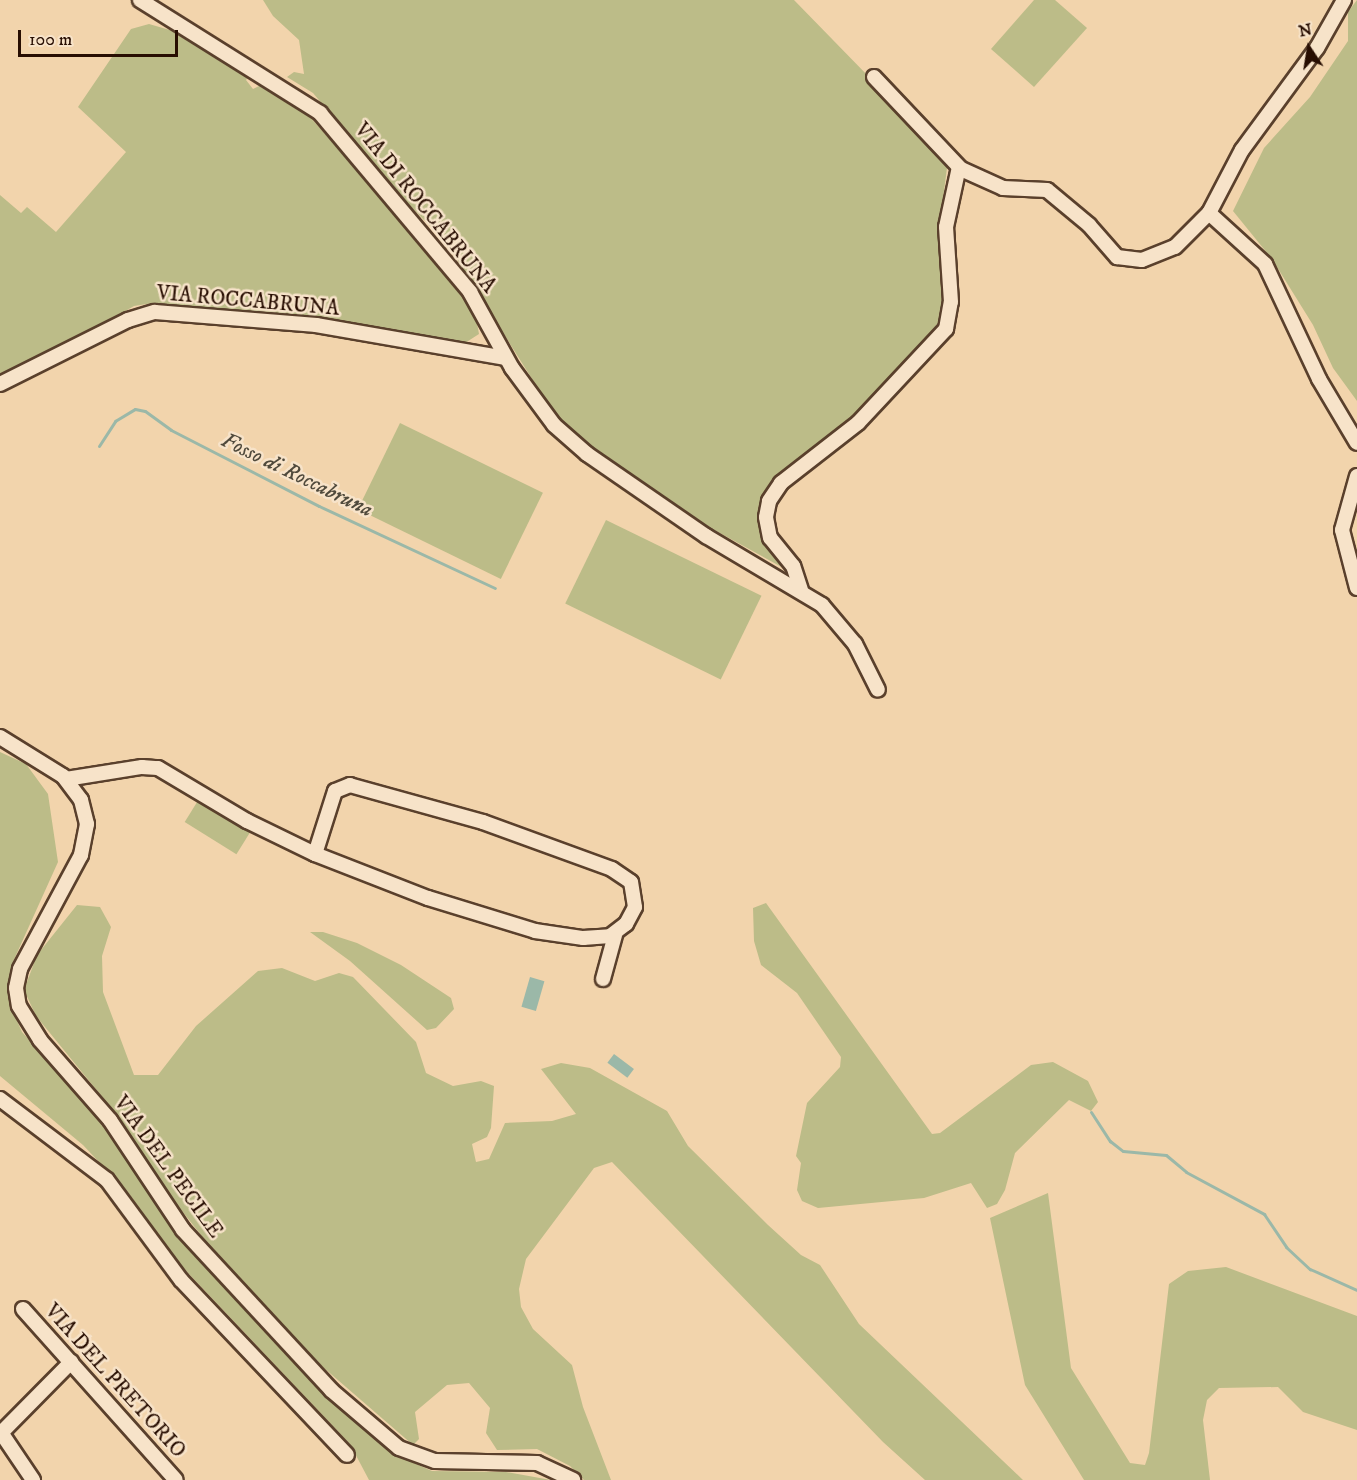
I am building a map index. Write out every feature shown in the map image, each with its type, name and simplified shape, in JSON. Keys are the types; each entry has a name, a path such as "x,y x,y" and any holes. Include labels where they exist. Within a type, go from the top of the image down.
{"street":[{"name":"VIA DI ROCCABRUNA","path":"140,0 320,113 470,292 506,358 549,419 587,454 706,536 801,590 846,630 878,690"},
{"path":"874,77 959,167 1003,188 1047,190 1089,225 1114,254 1127,261 1148,259 1170,250 1209,213 1242,150 1317,48 1344,0"},
{"path":"801,590 793,566 770,538 766,521 769,503 781,483 858,423 946,329 951,302 946,227 959,167"},
{"path":"1209,213 1265,264 1319,379 1357,443"},
{"name":"VIA ROCCABRUNA","path":"0,384 136,316 154,312 323,326 506,358"},
{"path":"1357,476 1342,530 1357,588"},
{"name":"VIA DEL PECILE","path":"0,737 66,778 83,805 87,838 18,974 18,1002 35,1034 105,1112 194,1242 331,1390 379,1433 419,1458 532,1462 573,1480"},
{"path":"66,778 142,767 158,768 247,821 315,854 407,890 513,925 570,938 615,934"},
{"path":"315,854 337,789 350,785 507,830 621,874 633,885 635,907 629,921 615,934 603,979"},
{"path":"0,1099 107,1180 181,1280 347,1455"},
{"name":"VIA DEL PRETORIO","path":"22,1309 176,1480"},
{"path":"33,1480 1,1432 71,1362"}],"green space":[{"path":"263,0 794,0 871,79 943,159 947,168 939,229 945,312 939,328 854,418 822,443 760,518 787,570 678,510 575,435 556,417 456,258 435,231 396,192 313,93 287,77 294,72 304,74 299,40 273,16"},
{"path":"1034,0 1055,0 1087,28 1034,87 991,49"},
{"path":"1357,0 1357,401 1333,368 1313,325 1272,259 1233,211 1264,148 1310,97 1348,41 1348,12"},
{"path":"149,24 187,35 250,74 246,80 253,89 265,83 302,108 440,264 475,312 479,334 465,343 446,342 331,321 153,303 134,306 71,343 0,376 0,195 21,213 27,207 56,232 126,152 78,107 131,29"},
{"path":"400,423 543,493 501,579 358,509"},
{"path":"606,520 761,596 721,679 565,604"},
{"path":"0,752 26,764 48,794 58,862 12,964 11,1007 22,1032 107,1126 146,1181 172,1228 351,1418 398,1456 432,1471 506,1472 551,1480 369,1480 350,1444 169,1253 130,1195 83,1145 0,1076"},
{"path":"199,799 251,831 236,854 185,822"},
{"path":"766,903 932,1134 940,1133 1031,1065 1053,1062 1088,1081 1098,1102 1091,1111 1069,1100 1015,1153 1005,1190 997,1204 987,1208 971,1183 924,1198 818,1208 802,1201 797,1190 801,1163 796,1156 807,1103 840,1067 841,1057 797,993 761,965 754,941 753,908"},
{"path":"77,905 100,907 111,927 102,956 103,992 134,1075 158,1075 196,1026 258,971 282,968 315,981 339,973 353,977 416,1042 426,1073 453,1086 481,1081 494,1086 491,1128 487,1137 472,1144 476,1162 489,1159 505,1123 552,1121 576,1114 541,1069 561,1063 590,1068 667,1111 688,1146 801,1255 820,1265 859,1324 1023,1480 925,1480 883,1442 612,1162 594,1168 526,1259 519,1289 521,1307 533,1329 572,1365 583,1407 611,1480 584,1480 570,1466 537,1449 497,1450 486,1433 490,1408 469,1383 447,1385 415,1412 419,1439 413,1445 324,1368 223,1263 156,1178 108,1104 36,1016 24,990 37,955"},
{"path":"310,932 323,932 357,943 401,965 451,998 454,1009 436,1028 427,1030 350,961"},
{"path":"1048,1193 1071,1368 1130,1463 1145,1465 1149,1453 1169,1284 1188,1271 1226,1267 1357,1316 1357,1430 1303,1412 1278,1387 1219,1388 1207,1400 1203,1420 1210,1480 1084,1480 1025,1385 990,1218"}],"shaded area":[{"path":"530,977 544,981 536,1011 521,1007"},
{"path":"614,1054 634,1069 627,1078 607,1063"}],"waterway":[{"name":"Fosso di Roccabruna","path":"99,446 115,421 135,409 145,411 171,430 319,506 495,588"},
{"name":"Fosso di Roccabruna","path":"1091,1112 1110,1141 1123,1151 1166,1155 1186,1172 1264,1214 1286,1247 1310,1269 1357,1290"}]}
